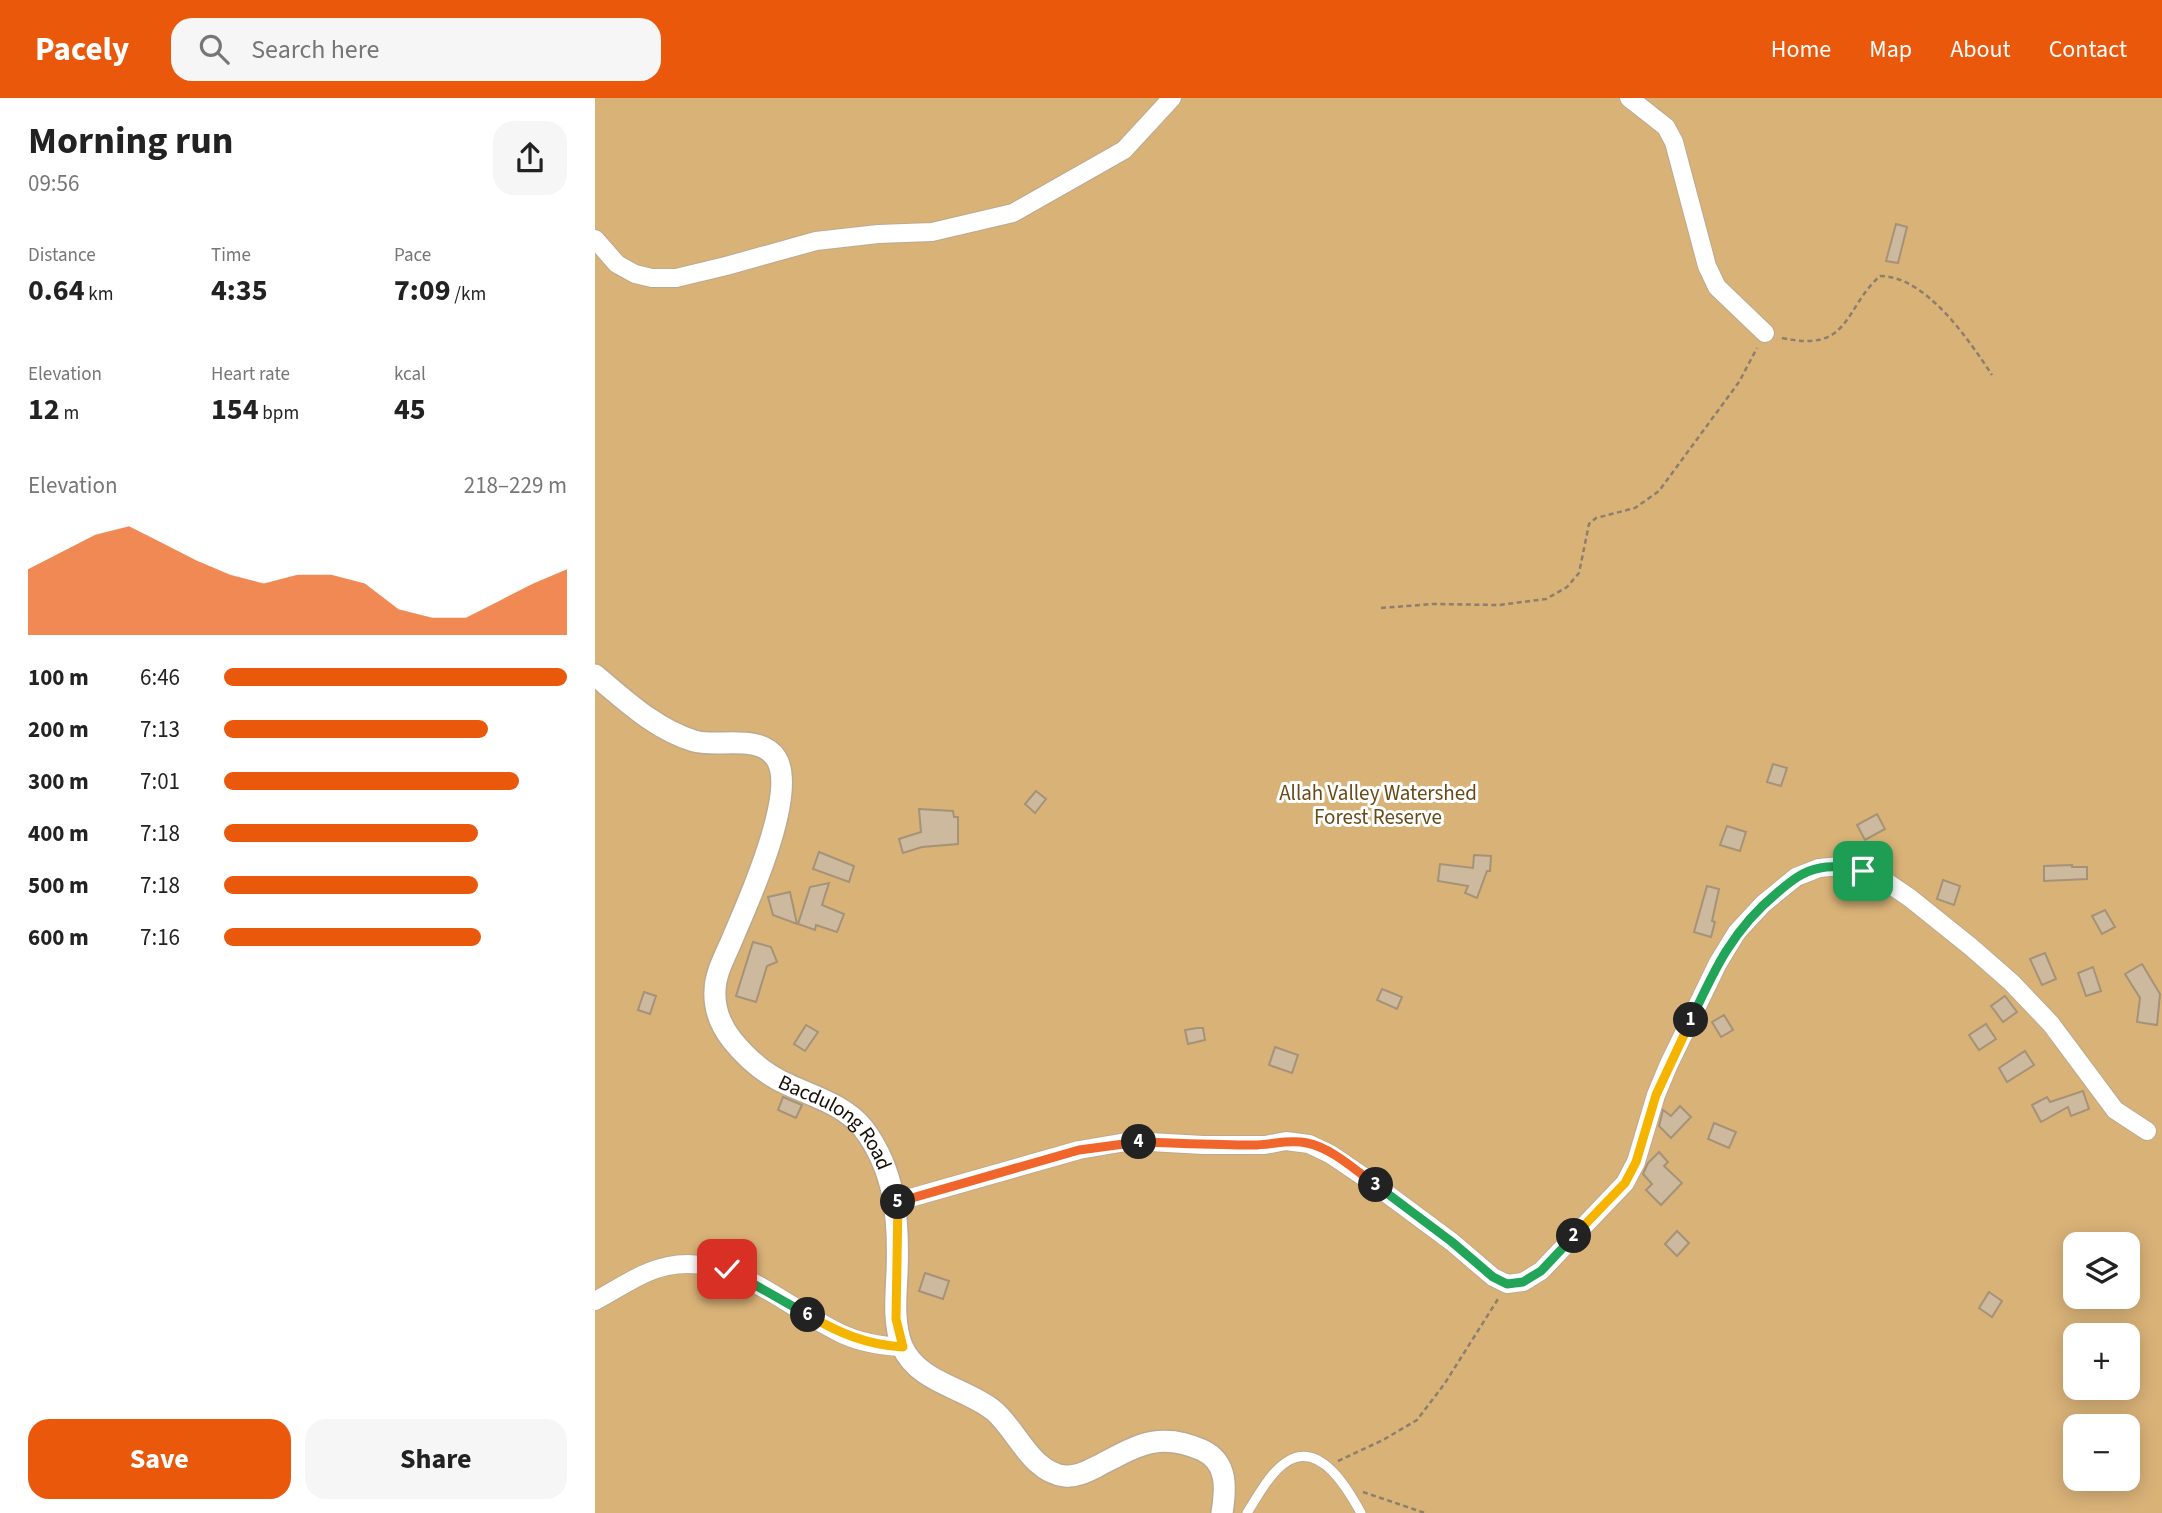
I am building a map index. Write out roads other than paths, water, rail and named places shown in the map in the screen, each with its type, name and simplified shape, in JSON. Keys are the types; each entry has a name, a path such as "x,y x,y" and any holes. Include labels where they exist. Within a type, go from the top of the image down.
{"street":[{"path":"595,239 617,264 635,274 652,278 676,278 726,267 815,241 878,234 932,232 1013,213 1124,150 1172,98"},
{"path":"1629,98 1666,127 1674,142 1706,266 1717,288 1765,333"},
{"name":"Bacdulong Road","path":"595,674 640,713 672,731 712,744 751,744 766,749 776,759 782,776 772,836 749,900 719,968 715,1006 723,1029 744,1055 762,1071 846,1112 862,1127 881,1157 896,1202 896,1319 903,1347 916,1366 937,1382 992,1409 1007,1423 1037,1461 1050,1471 1065,1476 1083,1474 1133,1447 1149,1442 1188,1444 1210,1454 1220,1464 1223,1475 1222,1513"},
{"path":"896,1202 1107,1144 1132,1142 1265,1145 1286,1141 1309,1144 1331,1154 1452,1242 1493,1277 1507,1284 1523,1282 1541,1271 1625,1183 1636,1162 1656,1095 1669,1064 1718,963 1737,932 1763,904 1796,877 1819,868 1841,866 1863,871 1885,881 1971,947 2011,982 2052,1024 2115,1110 2147,1131"},
{"path":"595,1301 646,1273 665,1266 705,1265 727,1269 841,1334 883,1346 903,1347"}],"lane":[{"path":"1247,1513 1273,1474 1288,1461 1299,1457 1312,1458 1328,1466 1347,1487 1361,1513"}],"park label":[{"name":"Allah Valley Watershed Forest Reserve","path":"1378,805"}]}
